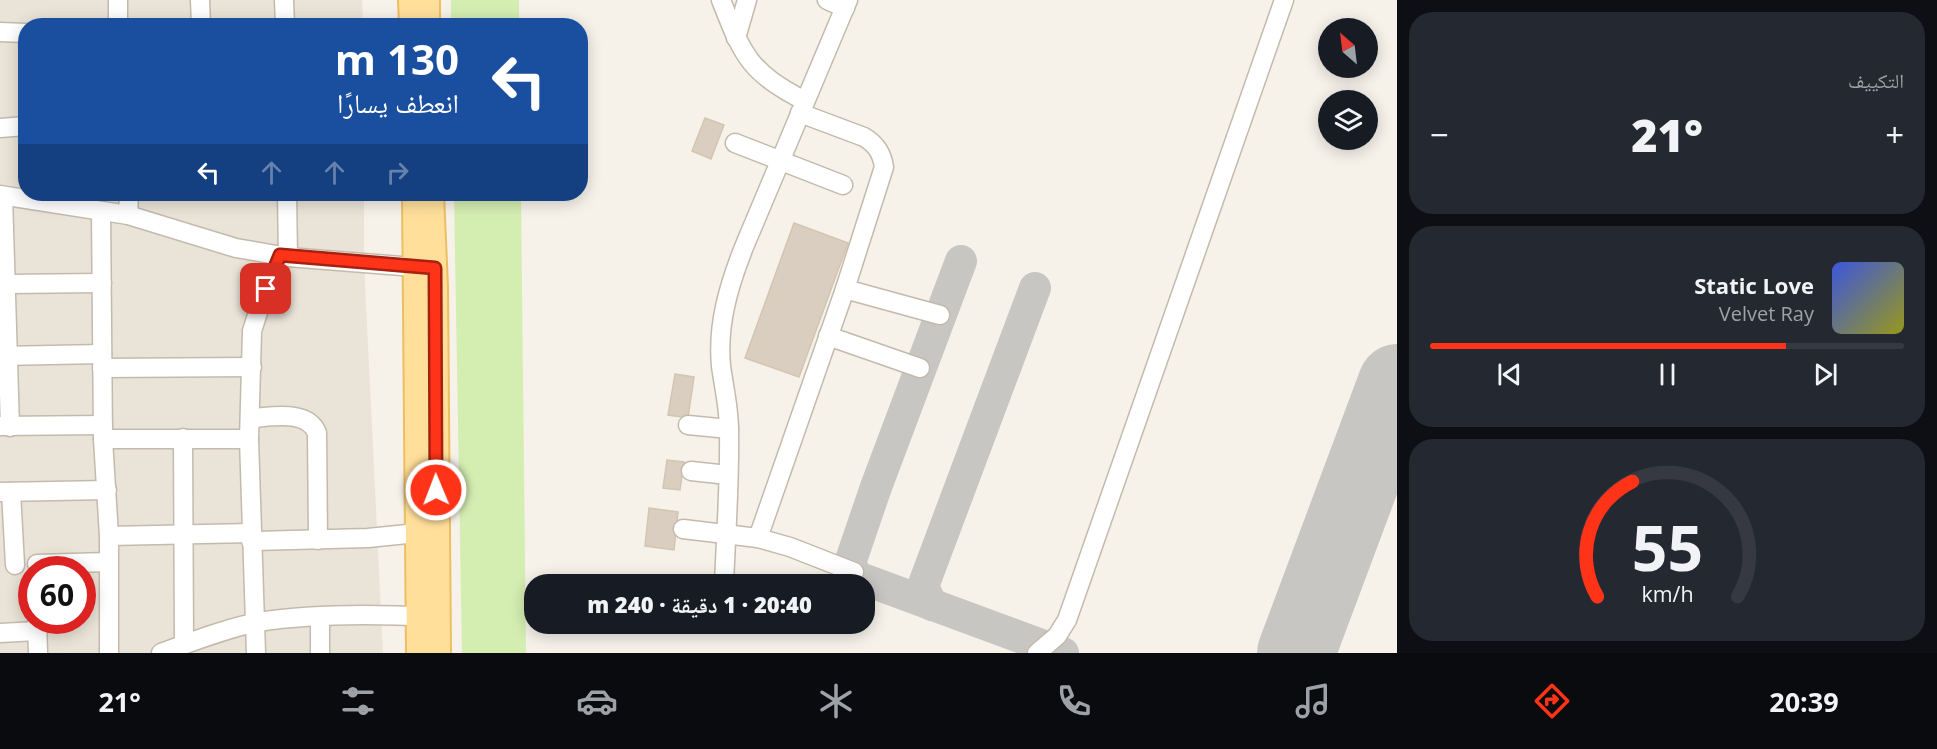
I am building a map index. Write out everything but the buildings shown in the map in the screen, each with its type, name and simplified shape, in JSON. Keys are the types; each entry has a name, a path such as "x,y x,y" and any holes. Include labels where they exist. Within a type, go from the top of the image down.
{"main road":[{"path":"410,0 411,18"},
{"path":"428,0 428,18"},
{"path":"415,201 425,268 428,617 418,653"},
{"path":"431,201 425,268 417,533 428,617 439,653"}],"street":[{"path":"118,0 118,18"},
{"path":"200,0 201,18"},
{"path":"284,0 285,18"},
{"path":"721,0 736,38 751,63 763,76 802,107 873,142 884,167 845,289 758,538"},
{"path":"736,38 747,0"},
{"path":"724,574 729,429 720,329 736,267 847,4 826,0"},
{"path":"1037,653 1057,636 1067,620 1284,0"},
{"path":"0,32 18,33"},
{"path":"0,128 18,127"},
{"path":"735,143 843,185"},
{"path":"18,196 2,195 6,284 5,426 183,438 249,439"},
{"path":"66,201 101,211 128,215 236,248 284,256 425,268"},
{"path":"128,215 129,201"},
{"path":"256,653 249,439 253,324 284,256 287,201"},
{"path":"101,211 103,432 109,536 109,653"},
{"path":"6,284 102,283"},
{"path":"845,289 940,315"},
{"path":"828,336 920,368"},
{"path":"4,356 252,367"},
{"path":"250,418 298,417 314,426 318,540"},
{"path":"688,425 729,429"},
{"path":"183,438 184,644"},
{"path":"691,471 728,475"},
{"path":"8,565 6,492 107,490"},
{"path":"683,529 758,538 790,547 854,572"},
{"path":"109,536 318,540 417,533"},
{"path":"96,563 108,562"},
{"path":"161,653 255,623 360,615 428,617"},
{"path":"320,618 320,653"},
{"path":"0,633 18,630"},
{"path":"37,634 38,653"}],"shaded area":[{"path":"0,0 362,0 363,18 18,18 18,201 364,201 364,263 383,653 0,653"}],"green space":[{"path":"451,0 519,0 519,18 451,18"},
{"path":"454,201 521,201 526,653 462,653"}],"taxiway":[{"path":"961,261 876,487 850,563 860,578 1063,653"},
{"path":"932,605 924,589 925,581 1035,288"}],"runway":[{"path":"1296,653 1397,383"}],"route":[{"path":"266,289 280,255 435,268 436,490"}]}
